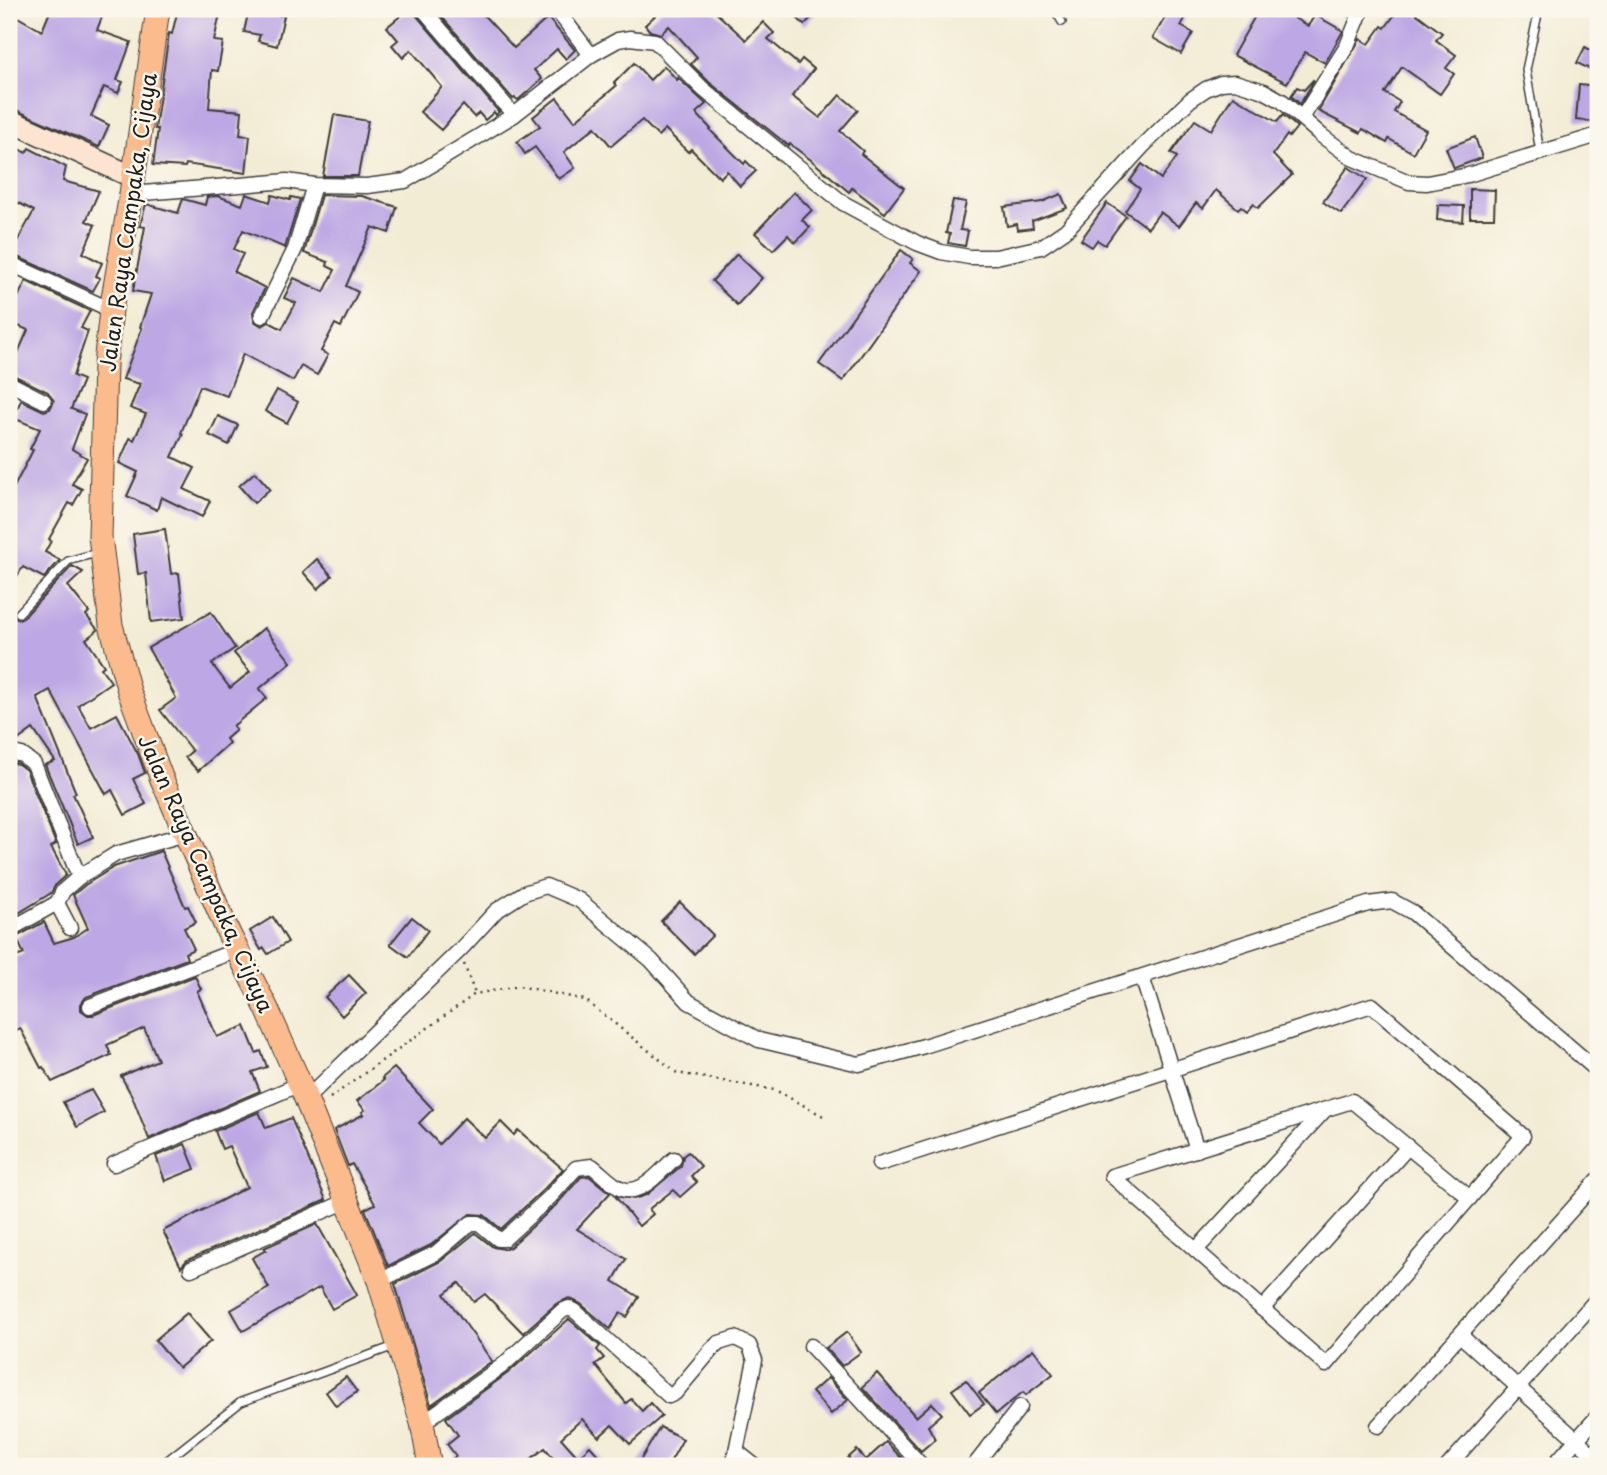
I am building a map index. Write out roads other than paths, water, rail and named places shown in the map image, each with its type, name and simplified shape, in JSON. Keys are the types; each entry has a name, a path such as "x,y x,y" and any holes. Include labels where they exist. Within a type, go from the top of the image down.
{"main road":[{"name":"Jalan Raya Campaka, Cijaya","path":"158,9 111,310 105,365 101,453 101,552 106,600 116,648 144,733 185,834 305,1099 379,1281 422,1423 430,1466"}],"street":[{"path":"422,9 514,115"},
{"path":"556,9 590,55"},
{"path":"1302,117 1347,46 1362,9"},
{"path":"9,120 132,186 287,181 314,185 368,186 405,181 424,172 514,115 590,55 618,40 630,38 655,41 703,89 843,203 917,243 942,252 969,257 1024,253 1041,247 1066,230 1143,146 1190,100 1206,89 1222,83 1235,82 1251,86 1282,101 1352,158 1409,182 1427,183 1468,175 1598,135"},
{"path":"261,316 295,249 314,185"},
{"path":"9,263 111,310"},
{"path":"9,383 44,401"},
{"path":"9,752 22,755 34,764 79,877"},
{"path":"9,930 57,903 63,891 79,877 116,854 185,834"},
{"path":"114,1164 305,1099 460,950 496,911 524,893 546,887 579,900 651,960 689,1002 719,1020 759,1040 859,1064 924,1046 1368,904 1392,901 1412,912 1598,1071"},
{"path":"57,903 70,928"},
{"path":"90,1006 237,950"},
{"path":"1142,977 1197,1150"},
{"path":"879,1164 1372,1005 1523,1136 1470,1198 1326,1365 1112,1176 1352,1101 1470,1198"},
{"path":"1196,1250 1325,1110"},
{"path":"1262,1309 1408,1147"},
{"path":"379,1281 436,1253 471,1223 479,1223 498,1239 504,1239 550,1197 576,1168 592,1166 619,1188 627,1191 642,1188 674,1160"},
{"path":"1378,1426 1595,1189"},
{"path":"191,1269 346,1201"},
{"path":"1448,1466 1598,1298"},
{"path":"422,1423 502,1366 562,1311 569,1308 669,1396 676,1393 719,1343 735,1338 749,1345 755,1360 733,1466"},
{"path":"1460,1335 1598,1459"},
{"path":"811,1346 922,1466"},
{"path":"974,1466 1020,1408"},
{"path":"1553,1466 1598,1416"},
{"path":"736,1451 755,1466"}],"lane":[{"path":"1054,9 1062,22"},
{"path":"1539,9 1526,70 1540,152"},
{"path":"19,614 68,561 101,552"},
{"path":"160,1466 241,1402 398,1345"}]}
